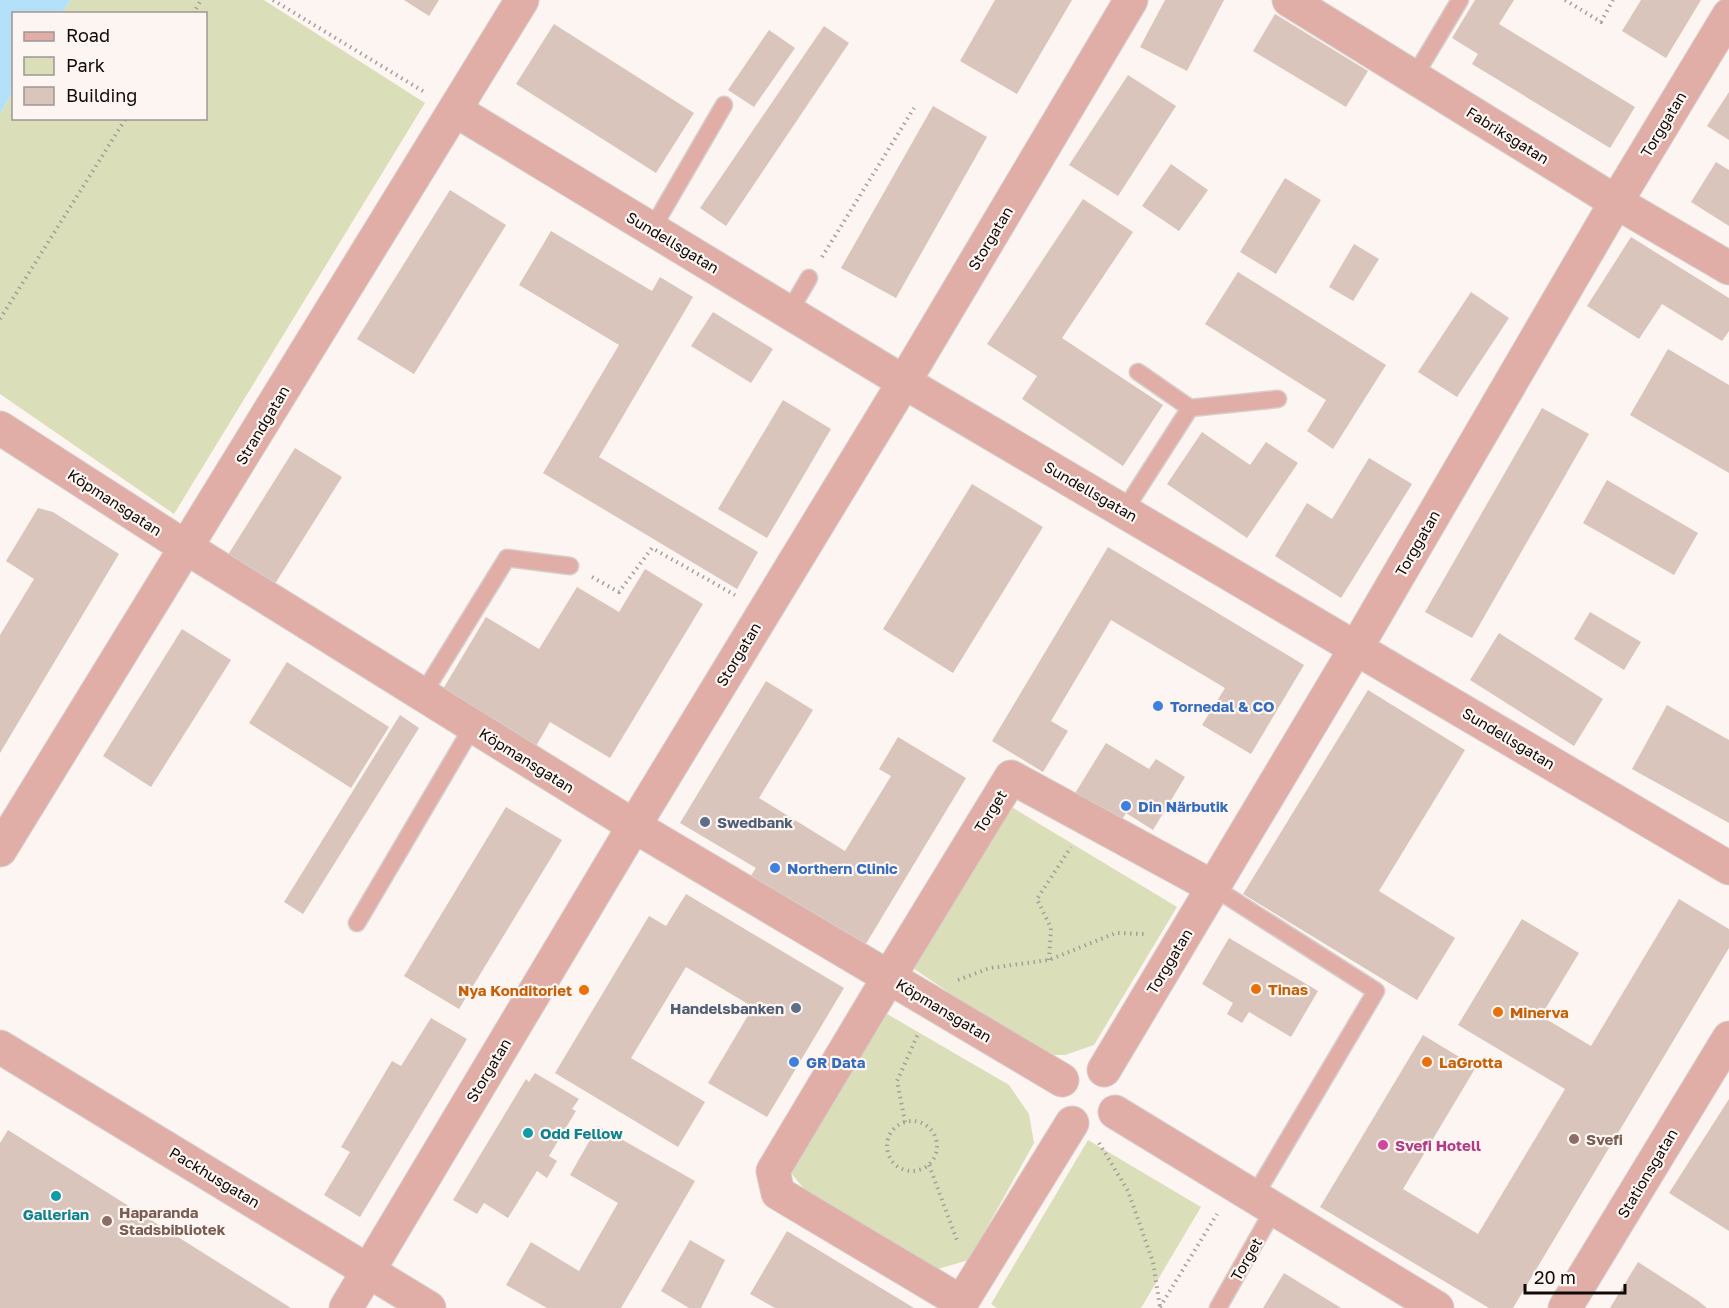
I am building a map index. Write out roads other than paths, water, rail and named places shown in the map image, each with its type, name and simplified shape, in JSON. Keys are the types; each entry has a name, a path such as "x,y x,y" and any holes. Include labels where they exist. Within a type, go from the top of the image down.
{"street":[{"name":"Strandgatan","path":"0,850 522,0"},
{"name":"Storgatan","path":"346,1308 634,826 904,382 1131,0"},
{"name":"Fabriksgatan","path":"1289,0 1616,202 1729,268"},
{"name":"Torggatan","path":"1104,1070 1356,648 1616,202 1729,15"},
{"name":"Sundellsgatan","path":"455,110 904,382 1729,868"},
{"name":"Köpmansgatan","path":"0,428 187,548 634,826 1062,1080"},
{"name":"Torget","path":"963,1306 778,1193 773,1171 1011,777 1213,887"},
{"name":"Stationsgatan","path":"1565,1308 1729,1038"},
{"name":"Packhusgatan","path":"0,1047 429,1308"},
{"path":"1087,1065 1104,1070 1117,1085 1119,1095 1115,1112 1099,1126 1080,1127 1072,1123 1059,1107 1057,1097 1062,1080 1070,1071 1078,1067 1087,1065"},
{"path":"1115,1112 1437,1308"},
{"path":"963,1306 987,1261 1072,1123"}],"lane":[{"path":"1414,77 1460,0"},
{"path":"652,229 724,105"},
{"path":"789,312 809,279"},
{"path":"1138,372 1190,408 1278,399"},
{"path":"1124,511 1190,408"},
{"path":"423,694 507,558 570,566"},
{"path":"357,923 474,726"},
{"name":"Torget","path":"1213,887 1376,991 1264,1203 1218,1308"}],"water":[{"path":"0,0 71,0 63,12 12,12 12,94 0,114"}],"place":[{"name":"Tornedal & CO","path":"1158,706"},
{"name":"Din Närbutik","path":"1126,806"},
{"name":"Swedbank","path":"705,822"},
{"name":"Northern Clinic","path":"775,868"},
{"name":"Tinas","path":"1256,989"},
{"name":"Nya Konditoriet","path":"584,990"},
{"name":"Handelsbanken","path":"796,1008"},
{"name":"Minerva","path":"1498,1012"},
{"name":"GR Data","path":"794,1062"},
{"name":"LaGrotta","path":"1427,1062"},
{"name":"Odd Fellow","path":"528,1133"},
{"name":"Svefi","path":"1574,1139"},
{"name":"Svefi Hotell","path":"1383,1145"},
{"name":"Gallerian","path":"56,1196"},
{"name":"Haparanda Stadsbibliotek","path":"107,1221"}]}
